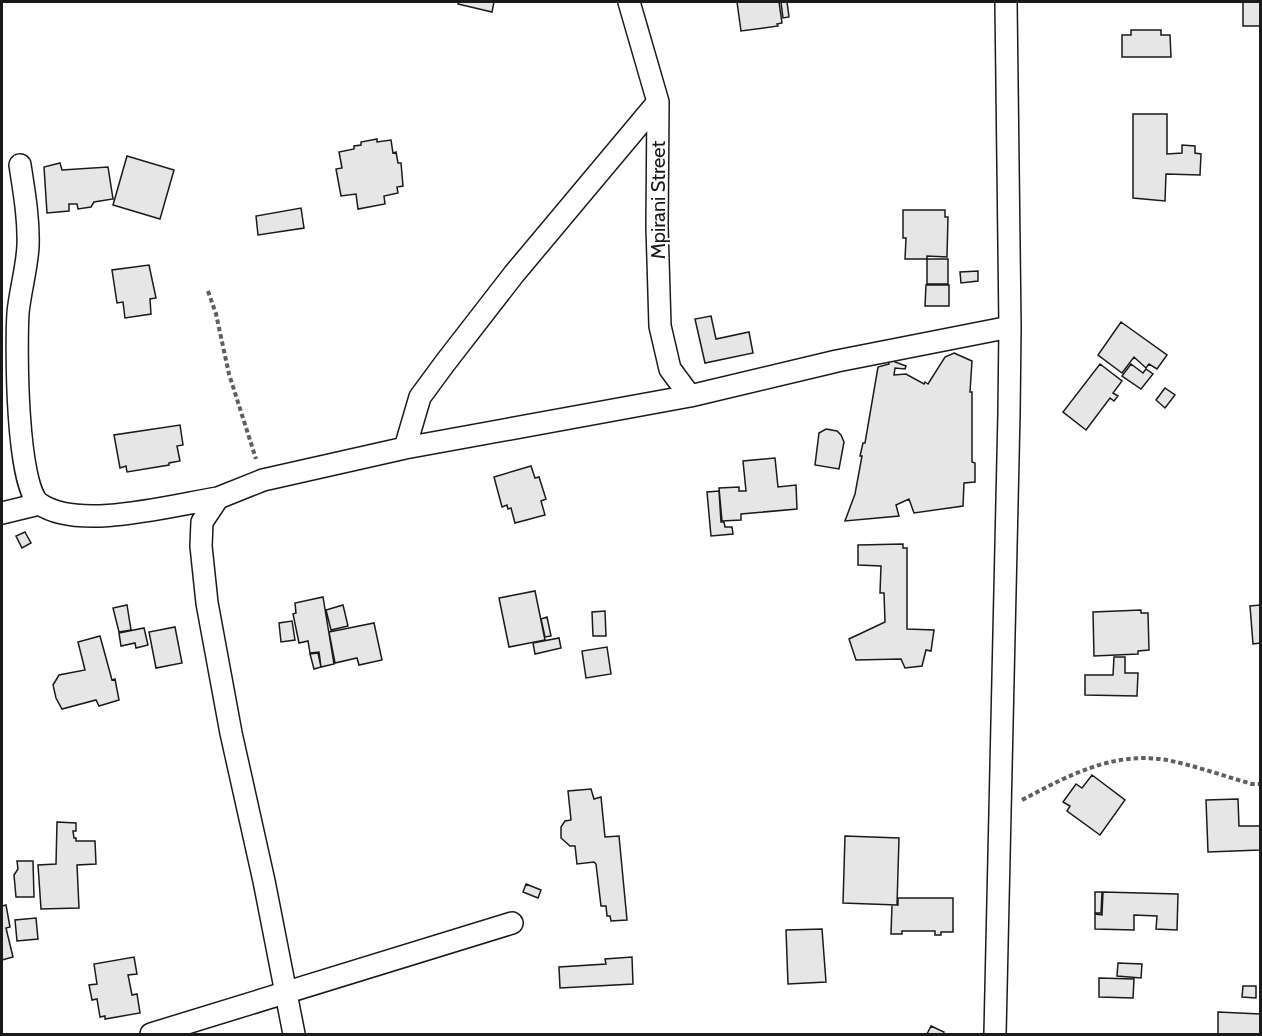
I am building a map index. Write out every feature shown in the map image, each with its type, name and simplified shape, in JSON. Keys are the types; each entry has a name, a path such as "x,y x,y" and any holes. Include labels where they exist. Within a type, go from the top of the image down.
{"street":[{"name":"Mpirani Street","path":"629,2 658,102 657,192 660,326 670,369 690,396"},
{"path":"995,1035 1010,327 1006,2"},
{"path":"405,448 420,398 445,363 514,273 658,102"},
{"path":"20,165 25,196 28,246 18,314 19,425 31,492 39,504 60,513 102,517 218,498 263,480 405,448 690,396 837,361 1010,327"},
{"path":"218,498 202,522 201,546 207,603 231,733 264,881 294,1035"},
{"path":"2,513 39,504"},
{"path":"151,1035 512,923"}],"path":[{"path":"208,291 241,417 263,480"},
{"path":"1000,812 1083,769 1106,762 1139,758 1174,761 1260,784"}],"building":[{"path":"459,2 494,2 492,12 458,4"},
{"path":"737,2 779,2 782,23 777,24 778,26 741,31"},
{"path":"781,2 787,2 789,17 783,18"},
{"path":"1243,2 1260,2 1260,26 1243,26"},
{"path":"1131,30 1161,30 1161,35 1170,35 1171,57 1122,57 1122,35 1131,35"},
{"path":"1133,114 1167,114 1167,154 1182,153 1182,145 1195,146 1195,153 1201,154 1200,175 1166,174 1165,201 1133,198"},
{"path":"377,139 377,142 391,140 393,153 396,152 398,163 401,163 403,186 397,187 398,193 384,196 385,204 358,209 356,194 341,196 336,169 342,168 339,152 354,149 354,146 361,145 361,142"},
{"path":"127,156 174,170 160,219 113,205"},
{"path":"60,163 62,170 108,167 113,199 94,202 91,207 78,209 77,204 69,204 69,211 47,213 44,167"},
{"path":"301,208 304,228 258,235 256,216"},
{"path":"903,210 945,210 945,217 948,217 947,257 927,256 927,259 905,259 906,238 903,238"},
{"path":"927,259 948,259 948,284 927,284"},
{"path":"149,265 156,298 150,299 151,314 125,318 123,302 117,303 112,270"},
{"path":"978,271 978,281 961,283 960,272"},
{"path":"926,285 949,285 949,306 925,306"},
{"path":"711,316 716,339 749,332 753,353 705,363 695,319"},
{"path":"1121,322 1167,355 1157,369 1149,364 1146,368 1134,357 1122,373 1098,355"},
{"path":"954,353 972,361 970,392 972,392 972,462 975,463 975,482 964,483 963,506 914,513 909,499 896,505 899,516 845,521 855,494 862,456 860,456 863,443 865,443 878,367 889,364 888,360 894,357 895,362 906,366 905,369 895,368 894,375 906,374 928,384 945,357"},
{"path":"1100,364 1122,381 1113,393 1118,396 1114,401 1110,398 1086,430 1063,412"},
{"path":"1131,364 1143,373 1146,369 1153,374 1141,389 1122,376"},
{"path":"1165,388 1175,395 1165,408 1156,400"},
{"path":"180,425 183,445 177,446 180,461 127,472 126,466 120,468 114,435"},
{"path":"826,429 837,431 844,442 839,469 815,465 819,433"},
{"path":"775,458 778,487 796,485 797,509 741,514 741,520 722,521 719,488 739,487 739,491 746,491 743,461"},
{"path":"531,466 535,478 539,477 546,499 541,501 545,515 515,523 511,508 508,509 507,505 502,507 494,477"},
{"path":"719,491 721,522 724,522 725,527 732,527 733,534 711,536 707,492"},
{"path":"25,532 31,543 22,548 16,536"},
{"path":"903,544 903,548 907,548 907,629 934,630 931,651 926,650 922,666 905,668 901,659 856,660 849,639 885,622 884,593 880,593 881,566 858,565 858,545"},
{"path":"535,591 545,640 509,647 499,598"},
{"path":"323,597 334,664 321,667 319,652 310,653 308,641 299,643 293,614 296,613 295,603"},
{"path":"127,605 131,630 119,632 113,608"},
{"path":"343,605 348,626 331,630 326,610"},
{"path":"1260,605 1260,643 1253,644 1250,606"},
{"path":"1141,610 1141,613 1148,613 1149,650 1138,651 1138,654 1094,656 1093,612"},
{"path":"605,611 606,636 593,636 592,612"},
{"path":"547,617 551,636 545,637 541,619"},
{"path":"292,621 295,640 281,642 279,623"},
{"path":"374,623 382,660 359,665 357,658 335,663 329,632"},
{"path":"175,627 182,663 156,668 149,632"},
{"path":"144,628 148,645 136,648 135,643 121,646 119,633"},
{"path":"100,636 112,680 115,679 119,700 99,706 96,700 62,709 53,685 59,675 85,670 78,642"},
{"path":"559,638 561,648 535,654 533,643"},
{"path":"607,647 611,674 586,678 582,651"},
{"path":"318,653 321,667 314,669 310,654"},
{"path":"1114,657 1125,657 1125,673 1138,673 1137,696 1085,695 1085,675 1113,675"},
{"path":"1092,775 1125,800 1100,835 1067,811 1070,806 1063,802 1076,784 1082,788"},
{"path":"591,789 594,799 601,797 605,837 619,836 627,920 611,921 610,916 607,916 606,906 601,906 596,864 594,862 577,864 575,846 570,846 561,838 561,827 565,821 571,820 568,791"},
{"path":"1238,799 1239,826 1260,826 1260,850 1208,852 1206,800"},
{"path":"57,822 76,823 76,831 73,831 76,841 95,841 96,864 77,865 79,908 41,909 38,865 56,864"},
{"path":"845,836 899,838 897,905 843,903"},
{"path":"17,861 33,861 34,897 16,897 14,875 18,869"},
{"path":"526,884 541,890 538,898 523,892"},
{"path":"1095,892 1102,892 1101,913 1095,913"},
{"path":"1103,892 1178,894 1177,930 1156,929 1157,916 1134,915 1134,930 1095,929 1095,914 1102,915"},
{"path":"898,898 953,898 953,932 941,932 941,935 935,935 935,931 902,931 902,934 891,934 892,905 898,905"},
{"path":"6,905 10,927 6,928 13,957 2,960 2,906"},
{"path":"36,918 38,939 17,941 15,920"},
{"path":"822,929 826,982 788,984 786,930"},
{"path":"134,957 137,974 128,975 132,995 137,994 140,1013 105,1019 105,1016 100,1017 97,999 92,1000 89,985 97,984 94,964"},
{"path":"632,957 633,984 560,988 559,967 606,964 605,959"},
{"path":"1118,963 1142,964 1141,978 1117,976"},
{"path":"1099,978 1134,979 1133,998 1099,997"},
{"path":"1243,986 1256,986 1256,998 1242,997"},
{"path":"1218,1012 1260,1014 1260,1034 1218,1034"},
{"path":"931,1026 944,1032 943,1034 927,1034"}]}
